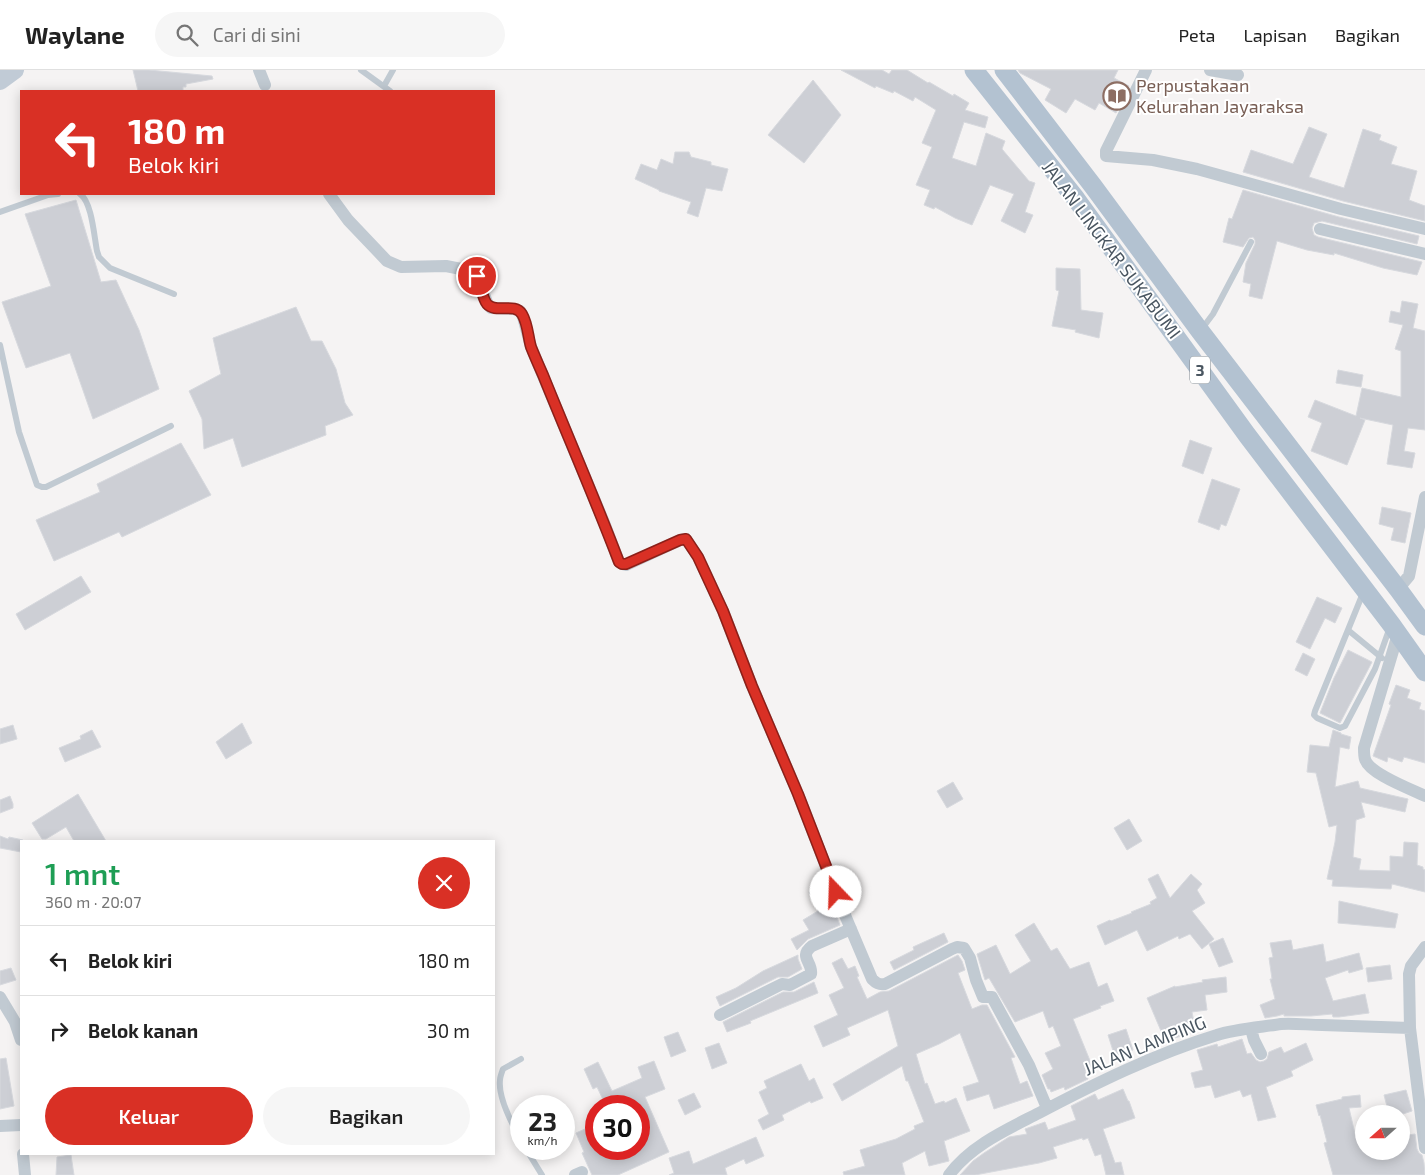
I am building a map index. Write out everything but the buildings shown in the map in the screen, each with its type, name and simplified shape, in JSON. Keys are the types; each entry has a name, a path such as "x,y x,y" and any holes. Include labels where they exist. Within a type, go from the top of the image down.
{"main road":[{"path":"0,81 15,70"},
{"name":"JALAN LINGKAR SUKABUMI","path":"974,70 1076,199 1247,435 1395,629 1425,672"},
{"name":"JALAN LINGKAR SUKABUMI","path":"1004,70 1425,626"},
{"path":"1247,435 1268,417"}],"street":[{"path":"259,70 265,85"},
{"path":"1146,70 1106,151 1106,156 1153,160 1197,169 1341,209 1425,229"},
{"path":"1210,70 1238,75"},
{"path":"330,195 348,220 386,260 401,267 446,266 474,273 477,276 488,305 492,308 520,311 531,347 620,563 626,564 686,539 698,557 723,611 752,686 798,794 850,929 872,979 880,984 885,984 952,948 964,948 970,958 983,997 992,997 1029,1065 1047,1108"},
{"path":"1320,229 1425,254"},
{"path":"1398,589 1409,576 1425,497"},
{"path":"1395,629 1385,660 1364,748 1364,759 1368,766 1376,773 1425,796"},
{"path":"720,1015 779,985 790,985 811,974 812,970 806,956 807,951 812,946 850,929"},
{"path":"1425,947 1411,966 1409,974 1410,1028 1425,1148"},
{"path":"0,997 16,1022 20,1036"},
{"name":"JALAN LAMPING","path":"949,1175 971,1153 994,1137 1047,1108 1091,1086 1188,1044 1219,1034 1283,1024 1410,1028"},
{"path":"1251,1029 1261,1054"},
{"path":"0,1126 20,1125"},
{"path":"23,1155 25,1175"}],"lane":[{"path":"361,70 387,89 393,70"},
{"path":"0,212 48,195"},
{"path":"82,195 88,204 97,251 104,263 117,271 174,294"},
{"path":"1200,331 1213,314 1251,242"},
{"path":"0,345 19,432 37,485 46,487 172,426"},
{"path":"1348,630 1385,660 1345,726 1340,728 1314,715 1348,630 1365,590"},
{"path":"510,1120 501,1092 500,1080 503,1069 521,1059"},
{"path":"533,1160 542,1175"}],"place":[{"name":"Perpustakaan Kelurahan Jayaraksa","path":"1117,96"}],"route":[{"path":"477,276 488,305 492,308 520,311 523,317 531,347 599,509 619,562 624,565 680,540 686,539 689,541 723,611 836,892"}]}
